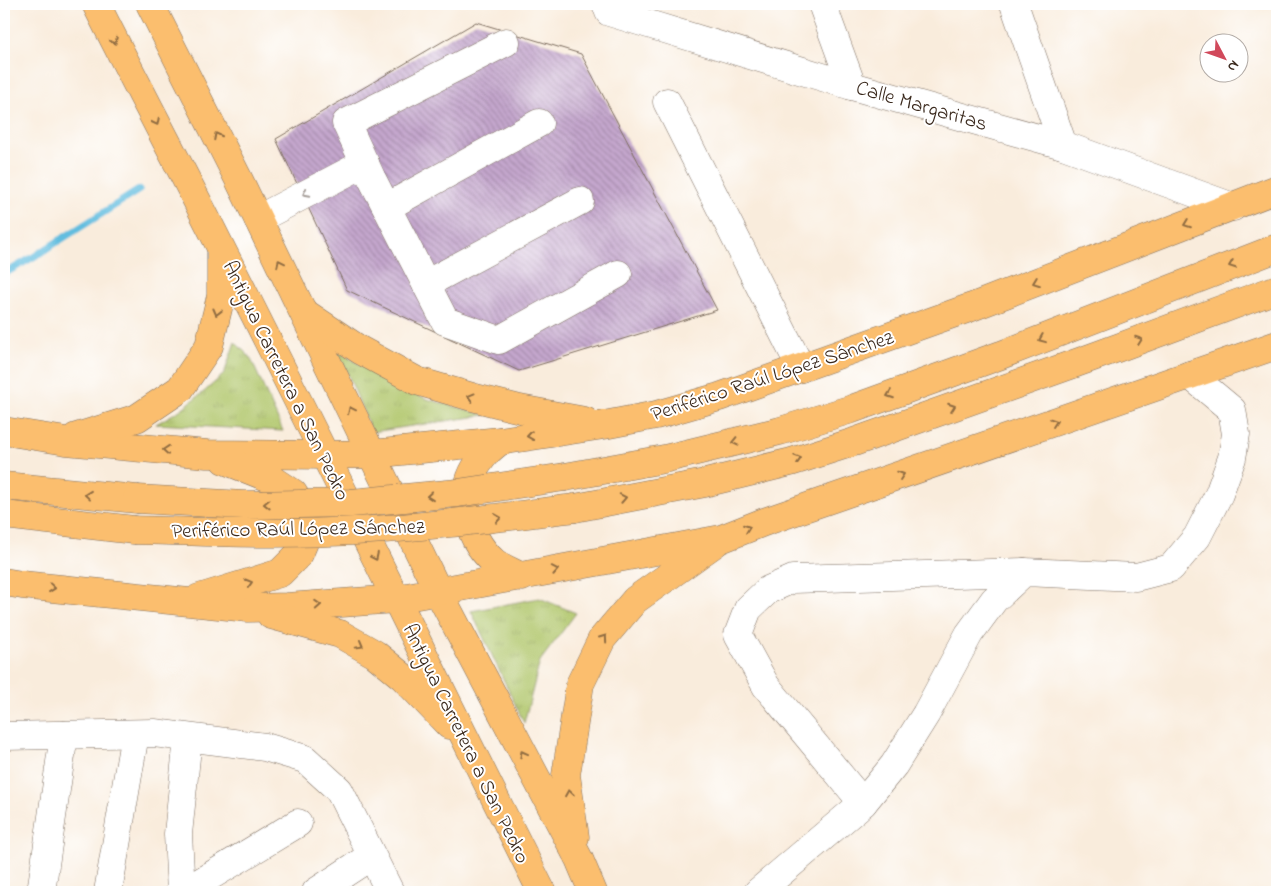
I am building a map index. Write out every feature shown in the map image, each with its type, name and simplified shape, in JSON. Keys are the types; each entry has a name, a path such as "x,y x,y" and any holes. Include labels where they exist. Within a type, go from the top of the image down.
{"main road":[{"name":"Antigua Carretera a San Pedro","path":"96,4 220,247 542,892"},
{"name":"Antigua Carretera a San Pedro","path":"150,4 304,312 438,591 579,859 593,892"},
{"name":"Periférico Raúl López Sánchez","path":"4,431 66,441 207,454 324,455 372,454 500,441 604,425 656,415 719,397 981,303 1277,189"},
{"path":"66,441 137,418 180,389 209,346 221,296 220,247"},
{"name":"Periférico Raúl López Sánchez","path":"4,486 137,500 244,505 351,503 458,494 664,459 780,431 852,409 954,373 1277,248"},
{"name":"Periférico Raúl López Sánchez","path":"4,515 134,530 254,533 355,531 447,524 575,508 705,483 791,462 854,442 1093,357 1277,289"},
{"path":"304,312 360,350 417,381 491,402 604,425"},
{"path":"4,582 248,608 396,599 522,577 721,539 764,522 1277,345"},
{"path":"500,441 482,457 470,478 466,501 469,525 479,546 495,562 522,577"},
{"path":"186,602 280,573 300,554 307,535 307,523 303,509 293,493 272,479 207,454"},
{"path":"579,859 566,775 580,684 602,639 636,600 721,539"},
{"path":"248,608 340,634 375,654 403,677 467,744"}],"street":[{"path":"822,4 852,86"},
{"path":"1014,4 1063,145"},
{"name":"Calle Margaritas","path":"608,8 852,86 1063,145 1233,206"},
{"path":"506,42 346,123 368,170 445,321 499,340 618,274"},
{"path":"667,102 801,368"},
{"path":"387,207 539,123"},
{"path":"262,227 368,170"},
{"path":"426,284 580,202"},
{"path":"863,803 766,686 738,635 748,609 768,590 793,579 1024,572 1136,577 1171,568 1197,537 1219,494 1232,458 1236,434 1232,410 1190,375"},
{"path":"758,892 863,803 894,765 926,714 969,634 994,600 1024,572"},
{"path":"108,892 135,734"},
{"path":"4,736 154,734 265,747 305,759 339,790 390,892"},
{"path":"41,892 64,735"},
{"path":"188,738 178,834 183,892 298,823"},
{"path":"316,892 371,856"}],"green space":[{"path":"235,342 250,357 283,431 156,424 180,410 224,374"},
{"path":"338,351 388,382 427,399 486,415 372,432"},
{"path":"539,598 576,613 540,661 524,723 471,611"}],"building":[{"path":"476,22 581,54 717,310 519,371 347,290 276,139"}],"waterway":[{"path":"4,274 139,190"}]}
